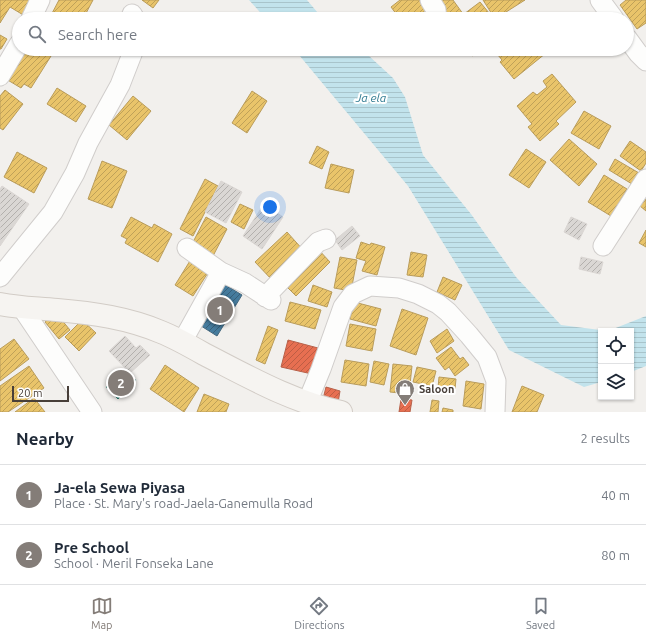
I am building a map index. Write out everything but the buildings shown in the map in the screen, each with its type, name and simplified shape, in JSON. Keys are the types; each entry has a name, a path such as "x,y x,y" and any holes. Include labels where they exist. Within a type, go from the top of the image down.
{"main road":[{"path":"0,304 22,308 89,313 122,319 162,332 231,368 307,403 340,412"}],"street":[{"path":"34,12 40,0"},
{"path":"430,0 436,12"},
{"path":"600,0 609,12"},
{"path":"634,48 646,61"},
{"path":"0,76 12,56"},
{"path":"0,277 54,212 75,173 88,143 120,85 131,56"},
{"path":"603,246 646,179"},
{"path":"187,248 221,272 245,283 268,299 318,242 326,240"},
{"path":"182,342 221,272"},
{"path":"307,403 344,307 353,294 370,286 399,288 418,294 438,304 448,312 487,357 496,382 495,412"},
{"path":"22,308 92,412"}],"water":[{"path":"249,0 307,0 317,12 260,12"},
{"name":"Ja ela","path":"300,56 369,56 393,78 405,97 423,155 471,214 516,277 561,325 598,330 598,383 584,387 509,350 408,186"},
{"path":"646,316 646,366 634,371 634,328 616,328"}],"place":[{"name":"Ja-ela Sewa Piyasa","path":"220,310"},
{"name":"Pre School","path":"121,383"},
{"name":"Saloon","path":"405,406"}]}
